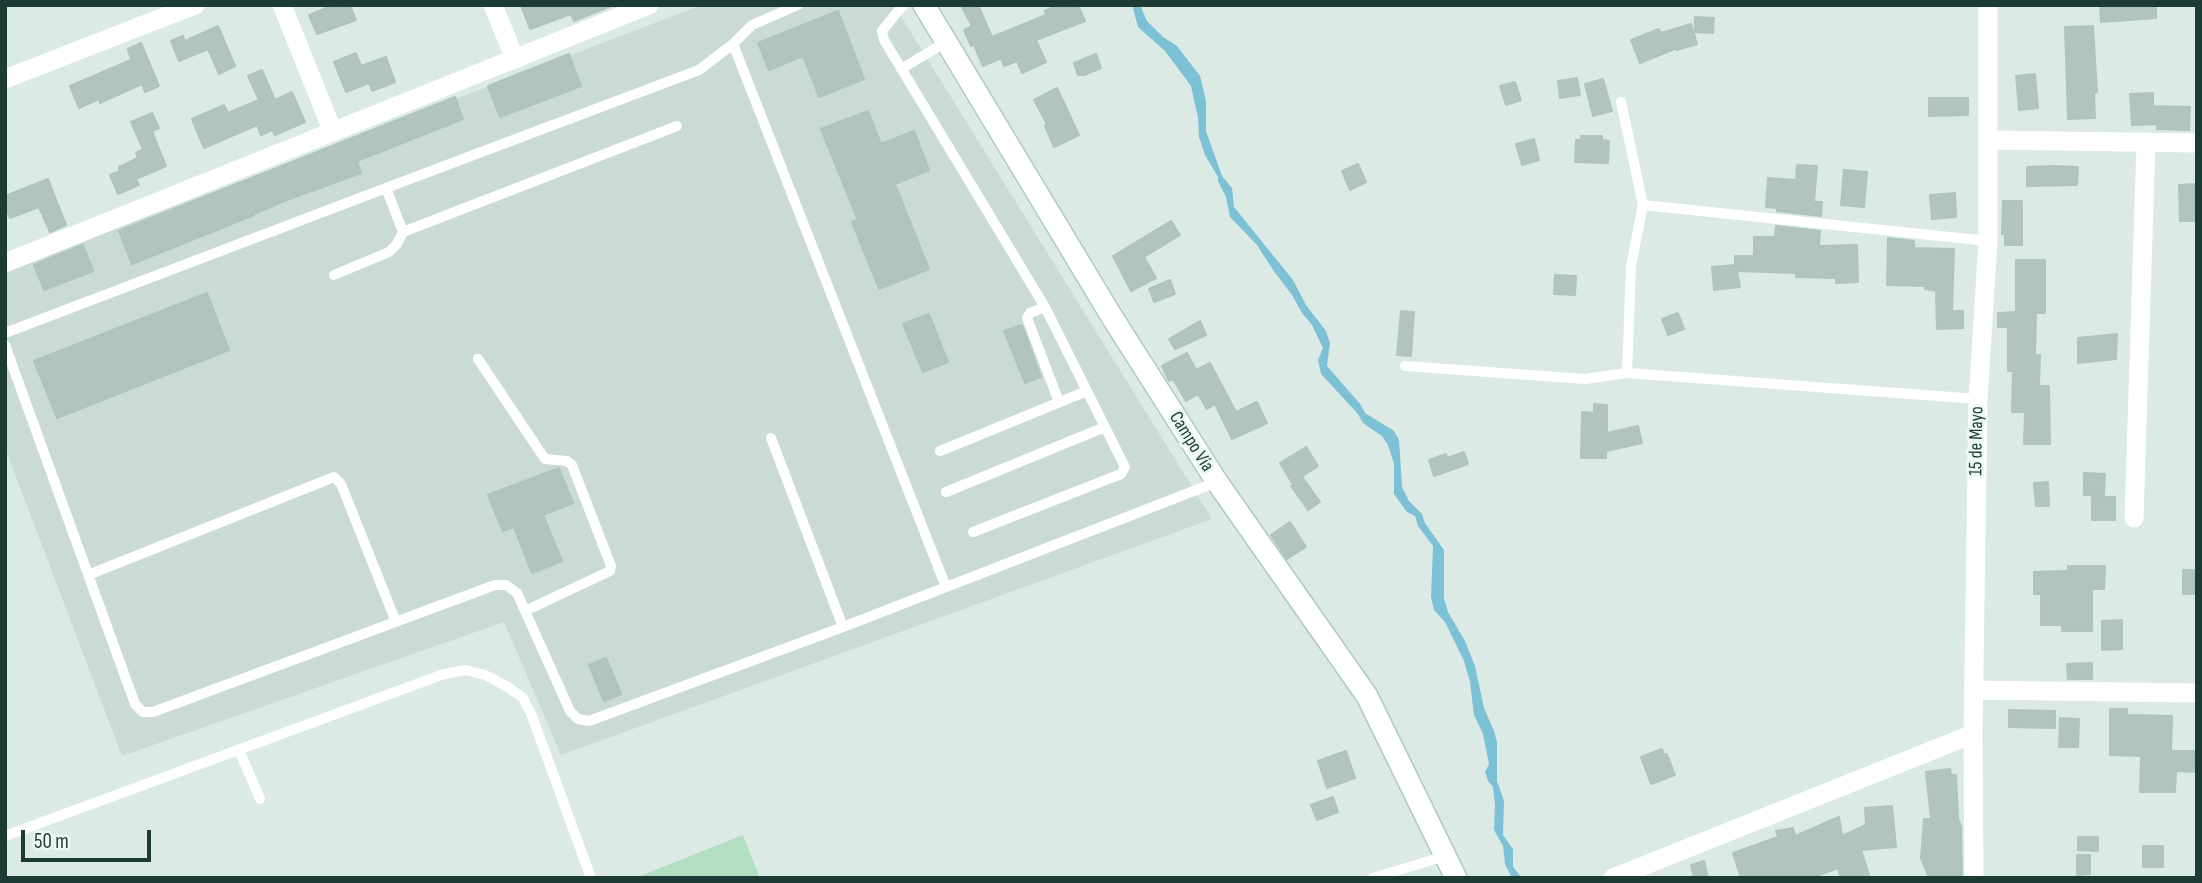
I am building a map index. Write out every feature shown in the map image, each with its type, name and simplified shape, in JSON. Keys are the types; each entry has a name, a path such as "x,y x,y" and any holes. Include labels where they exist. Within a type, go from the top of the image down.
{"street":[{"path":"5,79 195,5"},
{"path":"282,5 333,132"},
{"path":"494,5 515,59"},
{"path":"5,263 649,5"},
{"name":"Campo Vía","path":"924,5 1112,317 1217,482 1367,696 1456,878"},
{"name":"15 de Mayo","path":"1974,878 1973,734 1978,399 1988,241 1988,5"},
{"path":"1989,140 2197,142"},
{"path":"2134,518 2146,142"},
{"path":"1974,690 2197,693"},
{"path":"1613,878 1973,734"}],"lane":[{"path":"5,333 699,70 733,44 752,25 798,5"},
{"path":"903,5 882,31 884,40 1045,307 1125,467 1121,474 973,532"},
{"path":"901,69 946,42"},
{"path":"733,44 946,587"},
{"path":"1621,102 1643,205 1631,266 1627,373"},
{"path":"334,275 390,252 403,232 677,126"},
{"path":"386,188 403,232"},
{"path":"1643,205 1988,241"},
{"path":"1045,307 1030,313 1027,318 1059,402"},
{"path":"5,345 135,704 143,712 153,712 495,585 506,585 517,593 570,711 578,719 589,721 843,627 1217,482"},
{"path":"478,359 545,459 567,461 572,465 611,565 610,571 526,611"},
{"path":"1405,366 1585,379 1627,373 1978,399"},
{"path":"940,451 1087,391"},
{"path":"946,492 1105,427"},
{"path":"771,438 843,627"},
{"path":"88,575 334,477 341,484 396,622"},
{"path":"5,836 444,674 466,670 485,675 523,698 591,878"},
{"path":"239,750 260,799"},
{"path":"1373,878 1445,855"}],"shaded area":[{"path":"702,5 894,5 1212,519 561,755 504,622 122,756 5,448 5,271"}],"green space":[{"path":"743,835 760,878 635,878"}],"water":[{"path":"1132,5 1140,5 1147,21 1177,46 1200,76 1206,101 1206,131 1222,176 1232,188 1234,207 1293,280 1306,305 1326,331 1330,343 1327,366 1365,413 1394,431 1399,440 1402,487 1444,550 1444,598 1448,612 1465,641 1475,666 1484,708 1494,731 1497,742 1497,781 1504,801 1503,835 1513,849 1513,867 1522,878 1511,876 1505,864 1503,846 1494,830 1493,787 1485,772 1489,764 1483,734 1474,715 1464,661 1445,622 1434,610 1431,597 1433,546 1418,526 1415,516 1407,512 1394,494 1394,464 1388,445 1382,436 1363,423 1321,374 1318,360 1323,348 1312,325 1257,245 1230,217 1226,197 1199,137 1191,86 1165,51 1138,27"}],"building":[{"path":"334,5 350,5 356,20 317,34 309,15"},
{"path":"521,5 611,6 574,21 571,14 530,29"},
{"path":"961,5 978,5 992,37 1046,15 1045,11 1058,5 1078,5 1085,21 1036,40 1046,62 1022,73 1017,61 1004,66 1001,58 983,66 964,30 972,26"},
{"path":"2100,5 2156,5 2156,18 2101,22"},
{"path":"838,11 864,79 819,97 803,56 769,70 758,43"},
{"path":"1695,17 1714,18 1713,33 1695,32"},
{"path":"1691,24 1697,44 1677,48 1640,63 1631,40 1659,29 1661,33"},
{"path":"218,26 235,66 219,74 208,49 179,61 171,41 183,36 185,41"},
{"path":"2093,26 2097,92 2094,93 2095,118 2068,119 2065,27"},
{"path":"141,43 159,86 145,92 142,84 100,103 99,99 79,108 70,86 131,60 128,49"},
{"path":"356,53 361,66 386,57 395,82 372,91 369,83 346,92 334,62"},
{"path":"569,54 581,86 500,117 488,86"},
{"path":"1096,54 1101,68 1078,75 1074,63"},
{"path":"262,70 275,100 292,92 305,122 275,135 272,130 261,135 257,125 204,148 192,119 224,105 228,113 259,100 248,76"},
{"path":"2035,74 2038,108 2019,110 2016,76"},
{"path":"1577,78 1580,95 1560,98 1558,81"},
{"path":"1603,79 1612,111 1593,116 1585,84"},
{"path":"1515,82 1521,100 1506,105 1500,86"},
{"path":"1057,88 1079,135 1054,147 1045,126 1047,124 1034,100"},
{"path":"2153,93 2153,106 2190,107 2189,130 2157,129 2157,124 2132,125 2130,94"},
{"path":"455,97 463,119 357,161 361,173 284,201 132,264 119,231"},
{"path":"1929,98 1968,98 1968,115 1929,116"},
{"path":"868,111 881,144 914,131 929,170 895,184 929,269 879,289 852,222 858,220 821,129"},
{"path":"152,113 159,128 152,131 166,166 136,179 139,185 118,194 110,175 120,171 119,167 138,158 136,153 143,149 131,122"},
{"path":"1581,136 1602,136 1602,140 1609,141 1608,163 1575,162 1576,140 1581,140"},
{"path":"1534,139 1539,160 1522,165 1516,144"},
{"path":"1358,164 1366,182 1350,190 1342,171"},
{"path":"1797,165 1817,166 1814,202 1822,202 1821,216 1777,211 1777,208 1766,207 1768,178 1796,180"},
{"path":"2027,167 2078,167 2077,185 2027,186"},
{"path":"1844,170 1867,172 1864,207 1841,205"},
{"path":"48,179 66,225 50,232 39,207 10,218 5,206 5,196"},
{"path":"2197,184 2197,221 2180,221 2179,185"},
{"path":"1955,193 1956,217 1932,219 1930,195"},
{"path":"2003,201 2022,201 2022,245 2005,245 2005,234 2002,234"},
{"path":"1171,221 1180,235 1144,257 1156,278 1131,291 1113,256"},
{"path":"1776,226 1820,231 1819,246 1857,245 1858,282 1836,283 1836,278 1796,277 1796,273 1737,271 1740,287 1714,290 1712,267 1735,265 1735,256 1754,256 1754,237 1775,237"},
{"path":"1888,238 1914,241 1914,248 1954,249 1952,311 1963,311 1963,328 1937,329 1936,291 1925,289 1925,286 1887,285"},
{"path":"83,245 93,271 44,290 34,265"},
{"path":"2016,260 2045,260 2045,313 2036,313 2035,355 2040,355 2039,386 2049,386 2050,444 2024,444 2025,412 2012,412 2013,371 2008,371 2008,327 1998,327 1998,313 2016,312"},
{"path":"1555,275 1576,276 1575,295 1554,294"},
{"path":"1170,280 1175,294 1154,302 1149,289"},
{"path":"207,293 229,350 57,418 34,361"},
{"path":"1401,311 1414,312 1411,356 1397,355"},
{"path":"1678,313 1684,329 1668,335 1662,319"},
{"path":"929,314 948,362 923,372 903,324"},
{"path":"1200,321 1206,335 1175,349 1169,339"},
{"path":"1022,325 1041,377 1025,383 1004,331"},
{"path":"2117,334 2116,359 2078,363 2078,338"},
{"path":"1187,353 1196,370 1210,363 1236,412 1257,402 1267,423 1232,439 1215,404 1207,409 1198,394 1186,401 1173,379 1169,381 1162,366"},
{"path":"1594,404 1607,405 1607,433 1638,426 1642,443 1606,451 1606,458 1581,458 1582,412 1594,413"},
{"path":"1306,447 1318,466 1292,483 1280,463"},
{"path":"1464,452 1468,464 1434,476 1429,460"},
{"path":"559,468 573,503 543,515 562,561 532,573 514,527 503,531 488,495"},
{"path":"2084,473 2105,474 2104,495 2084,495"},
{"path":"1303,478 1320,502 1308,510 1291,486"},
{"path":"2048,482 2049,506 2036,506 2034,483"},
{"path":"2092,497 2115,497 2115,520 2092,520"},
{"path":"1290,522 1306,547 1287,559 1271,535"},
{"path":"2068,566 2105,566 2104,589 2092,589 2092,631 2062,631 2062,625 2041,625 2041,594 2034,594 2034,572 2068,571"},
{"path":"2183,570 2197,570 2197,594 2183,594"},
{"path":"2122,620 2122,649 2102,650 2102,621"},
{"path":"606,658 621,694 604,701 589,665"},
{"path":"2092,663 2092,679 2068,679 2067,664"},
{"path":"2110,709 2127,709 2127,715 2172,716 2171,751 2197,751 2197,772 2176,771 2175,792 2140,792 2141,756 2110,755"},
{"path":"2009,710 2055,711 2055,728 2009,727"},
{"path":"2060,718 2079,719 2078,747 2059,747"},
{"path":"1662,749 1664,755 1667,754 1675,775 1651,784 1641,757"},
{"path":"1346,751 1355,778 1327,788 1318,761"},
{"path":"1950,769 1951,775 1956,775 1962,878 1929,878 1921,858 1924,819 1931,819 1926,772"},
{"path":"1333,797 1338,812 1317,820 1311,805"},
{"path":"1892,806 1896,847 1861,850 1870,878 1841,878 1838,868 1811,878 1741,878 1733,853 1778,837 1776,831 1793,828 1795,836 1839,817 1842,836 1866,825 1865,808"},
{"path":"2078,837 2098,837 2098,851 2078,850"},
{"path":"2143,846 2163,846 2163,867 2143,867"},
{"path":"2077,855 2090,855 2090,874 2077,875"},
{"path":"1704,861 1708,878 1694,878 1691,865"}]}
